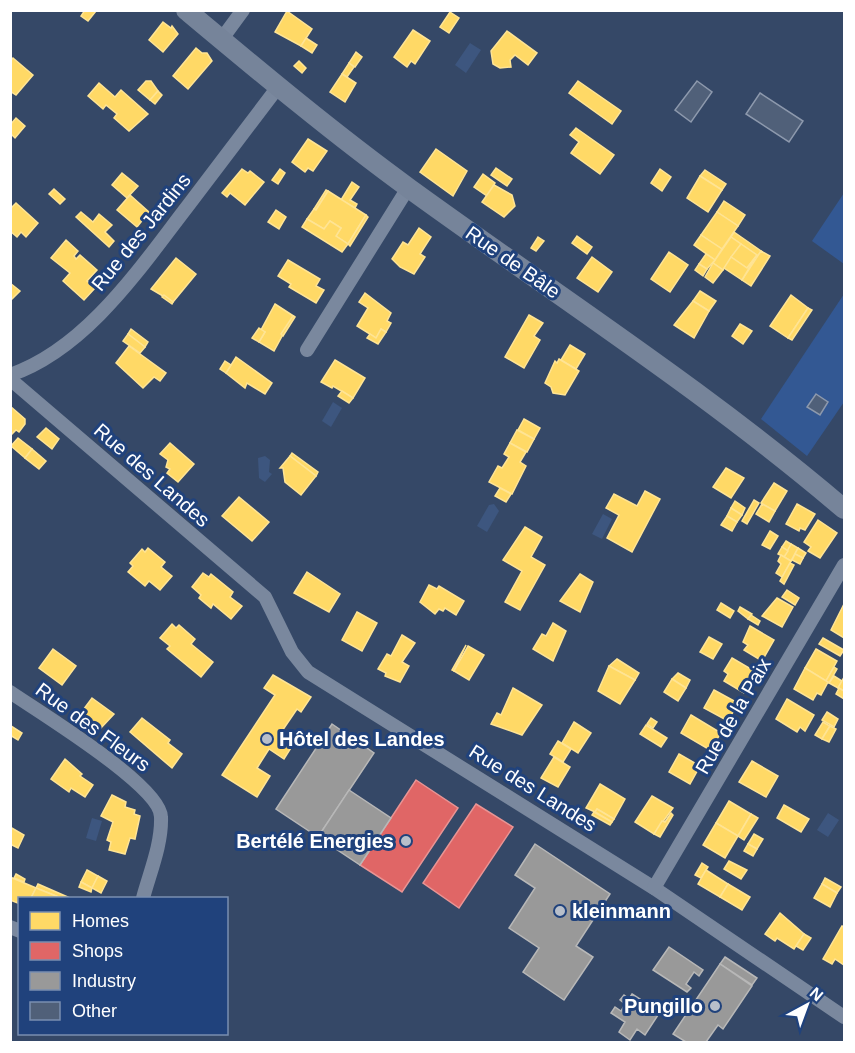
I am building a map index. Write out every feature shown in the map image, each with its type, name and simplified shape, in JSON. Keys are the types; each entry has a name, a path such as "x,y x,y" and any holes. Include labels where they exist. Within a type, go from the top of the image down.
{"street":[{"name":"Rue de Bâle","path":"186,10 278,87 408,188 756,435 844,509"},
{"path":"221,40 243,10"},
{"name":"Rue des Jardins","path":"10,377 63,346 127,286 278,87"},
{"path":"307,350 408,188"},
{"name":"Rue des Landes","path":"10,377 265,597 292,652 308,672 654,888 844,1017"},
{"name":"Rue de la Paix","path":"654,888 844,565"},
{"name":"Rue des Fleurs","path":"10,692 135,779 159,806 161,817 156,853 143,897"}],"shaded area":[{"path":"470,43 481,50 466,73 455,65"},
{"path":"844,193 844,264 812,241"},
{"path":"844,294 844,402 807,456 761,419"},
{"path":"333,402 342,408 331,427 322,421"},
{"path":"265,456 270,460 269,472 272,474 265,482 259,478 258,458"},
{"path":"494,504 499,511 487,532 477,526 489,505"},
{"path":"603,514 612,519 602,539 592,534"},
{"path":"828,813 839,820 828,837 817,830"},
{"path":"92,818 102,821 96,841 86,838"}],"building: Homes":[{"path":"85,10 96,10 88,21 81,16"},
{"path":"287,11 312,29 301,46 275,32"},
{"path":"450,12 459,18 449,33 440,27"},
{"path":"163,22 171,28 172,26 178,34 163,52 149,40"},
{"path":"413,30 430,41 415,64 411,61 407,67 394,57"},
{"path":"507,31 537,53 528,65 515,55 510,60 511,67 500,68 493,64 491,51"},
{"path":"306,38 317,45 312,53 301,46"},
{"path":"196,48 202,53 207,53 212,61 188,89 173,76"},
{"path":"356,52 362,57 355,67 349,63"},
{"path":"13,58 33,75 16,95 10,91 10,61"},
{"path":"299,61 306,68 302,73 294,66"},
{"path":"349,63 354,67 347,77 342,74"},
{"path":"342,74 356,83 345,102 330,92"},
{"path":"146,81 151,81 158,91 150,100 138,90"},
{"path":"578,81 621,111 612,124 569,93"},
{"path":"99,83 115,97 121,90 148,114 129,131 114,118 117,114 106,105 103,109 88,96"},
{"path":"158,91 162,95 155,104 150,100"},
{"path":"16,118 25,126 15,138 10,133 10,125"},
{"path":"576,128 614,155 600,174 571,153 579,142 570,135"},
{"path":"308,139 327,151 313,171 308,168 305,172 292,162"},
{"path":"436,149 467,171 453,196 420,172"},
{"path":"496,168 512,179 507,186 491,175"},
{"path":"242,169 248,173 250,171 264,182 245,205 230,193 227,197 222,193"},
{"path":"280,169 285,173 278,184 272,180"},
{"path":"660,169 671,177 662,191 651,183"},
{"path":"705,170 726,184 722,190 700,176"},
{"path":"122,173 138,186 127,198 112,185"},
{"path":"483,174 495,183 487,196 474,187"},
{"path":"700,176 722,190 708,212 687,198"},
{"path":"352,182 359,187 350,200 357,204 355,208 341,200"},
{"path":"494,185 512,195 515,206 504,217 482,202"},
{"path":"54,189 65,199 60,204 49,194"},
{"path":"326,190 328,191 316,210 314,209"},
{"path":"328,191 366,215 348,244 336,236 341,228 330,221 324,229 307,219 314,209 316,210"},
{"path":"130,195 149,212 137,227 117,210"},
{"path":"724,201 745,215 738,226 717,212"},
{"path":"16,203 38,223 26,237 21,232 17,237 10,231 10,209"},
{"path":"276,210 286,217 279,229 268,222"},
{"path":"81,212 93,222 99,214 112,225 105,232 114,241 109,247 76,217"},
{"path":"717,212 738,226 722,249 701,235"},
{"path":"366,215 368,217 350,246 348,244"},
{"path":"307,219 324,229 330,221 341,228 336,236 348,244 342,252 302,227"},
{"path":"419,228 431,237 420,254 425,257 414,274 400,267 392,259 403,242 408,245"},
{"path":"734,232 761,251 758,256 731,237"},
{"path":"701,235 722,249 715,260 694,245"},
{"path":"577,236 592,247 587,254 572,243"},
{"path":"538,237 544,241 536,251 531,248"},
{"path":"731,237 741,244 723,270 713,263"},
{"path":"66,240 78,251 74,256 76,259 80,255 97,270 87,281 95,288 84,300 63,281 70,273 51,258"},
{"path":"741,244 757,255 747,268 731,257"},
{"path":"761,251 770,256 751,286 742,280"},
{"path":"669,252 688,265 670,292 651,279"},
{"path":"706,254 715,260 707,269 699,264"},
{"path":"757,255 742,280 724,268 731,257 747,268"},
{"path":"592,257 612,272 598,292 577,278"},
{"path":"176,258 196,274 173,302 151,289"},
{"path":"288,260 320,279 316,286 324,290 316,303 289,287 291,284 278,276"},
{"path":"713,263 723,270 713,283 705,277"},
{"path":"699,264 707,269 703,276 695,270"},
{"path":"10,283 20,291 10,301"},
{"path":"700,291 716,301 709,311 693,301"},
{"path":"365,293 391,313 387,321 391,323 386,332 381,329 376,338 357,326 368,308 359,302"},
{"path":"164,295 173,302 172,304 162,297"},
{"path":"791,295 808,308 788,338 770,326"},
{"path":"693,301 709,311 694,338 674,325"},
{"path":"275,304 295,317 293,316 274,351 259,342 265,332 261,330"},
{"path":"808,308 812,310 792,340 788,338"},
{"path":"529,315 543,323 534,336 540,340 524,368 505,357"},
{"path":"293,316 295,317 283,336 281,334"},
{"path":"740,324 752,331 743,344 732,336"},
{"path":"259,328 265,332 259,342 252,338"},
{"path":"131,329 148,342 145,347 128,334"},
{"path":"381,329 386,332 378,344 367,338 370,334 376,338"},
{"path":"128,334 145,347 140,353 123,341"},
{"path":"570,345 585,354 576,369 561,360"},
{"path":"129,346 166,373 160,381 154,377 143,388 116,363"},
{"path":"236,357 272,383 265,394 247,383 245,388 226,373"},
{"path":"559,359 579,371 565,395 553,393 551,387 545,383 555,361 557,363"},
{"path":"335,360 365,378 353,398 321,382"},
{"path":"225,361 231,365 226,373 220,369"},
{"path":"342,391 353,398 349,403 338,396"},
{"path":"10,406 25,419 25,424 19,432 16,430 11,435"},
{"path":"524,419 540,428 534,439 518,430"},
{"path":"46,428 59,439 52,449 37,437"},
{"path":"517,430 534,439 527,452 510,443"},
{"path":"18,438 32,449 25,458 11,446"},
{"path":"170,443 194,464 178,482 167,473 170,469 166,467 168,460 160,454"},
{"path":"510,443 526,452 520,462 526,466 512,494 489,482 498,466 502,468 509,457 504,454"},
{"path":"32,449 46,461 39,469 25,458"},
{"path":"292,453 318,472 316,476 290,456"},
{"path":"290,456 316,476 301,495 285,482 283,468 280,468"},
{"path":"726,468 744,478 731,498 713,487"},
{"path":"774,483 787,491 775,511 761,503"},
{"path":"500,488 511,494 506,502 495,496"},
{"path":"645,491 660,499 632,552 607,538 619,515 606,508 614,494 637,506"},
{"path":"239,497 269,522 252,541 222,516"},
{"path":"754,500 759,503 747,524 742,521"},
{"path":"735,501 745,508 742,515 731,508"},
{"path":"762,504 775,511 769,522 756,514"},
{"path":"797,504 815,514 805,530 800,528 799,531 786,524"},
{"path":"731,508 742,515 737,522 727,516"},
{"path":"727,516 737,522 732,531 721,525"},
{"path":"818,520 837,533 820,558 808,551 811,547 804,542"},
{"path":"525,527 542,537 531,557 545,565 520,610 505,602 522,571 503,560"},
{"path":"770,531 778,536 770,549 762,545"},
{"path":"786,541 791,544 788,551 782,547"},
{"path":"791,544 798,548 791,561 784,557"},
{"path":"782,547 788,551 784,557 778,554"},
{"path":"148,548 165,562 161,567 172,576 160,590 149,581 145,586 128,572 133,566 130,563 142,549 145,552"},
{"path":"798,548 806,553 803,558 795,554"},
{"path":"795,554 803,558 800,564 792,560"},
{"path":"781,555 791,561 782,577 776,573 781,564 778,561"},
{"path":"790,563 794,565 784,584 780,581"},
{"path":"307,572 340,594 329,612 294,593"},
{"path":"203,573 209,577 211,574 233,592 230,597 242,606 231,619 213,604 211,608 199,598 201,595 192,587"},
{"path":"580,574 593,582 580,612 560,601"},
{"path":"429,585 437,589 439,586 464,601 456,615 445,608 443,611 439,609 435,614 420,602"},
{"path":"787,590 799,598 795,605 782,597"},
{"path":"777,598 793,607 782,627 762,616"},
{"path":"721,603 734,611 730,618 717,610"},
{"path":"844,604 844,638 831,630"},
{"path":"740,607 752,614 748,619 738,611"},
{"path":"357,612 377,623 362,651 342,640"},
{"path":"751,615 760,621 758,625 748,619"},
{"path":"553,623 566,631 553,661 533,649 542,634 546,636"},
{"path":"172,624 176,628 179,625 195,639 191,644 213,662 201,677 167,649 170,646 160,638"},
{"path":"750,626 774,640 762,661 744,650 748,645 743,642"},
{"path":"402,635 415,643 402,662 409,666 400,682 385,676 386,673 378,669 387,654 391,656"},
{"path":"709,637 722,644 713,659 700,652"},
{"path":"823,638 844,650 840,656 819,644"},
{"path":"466,645 454,671 452,670"},
{"path":"468,646 484,655 469,680 454,671"},
{"path":"53,649 76,666 62,685 39,668"},
{"path":"816,649 837,661 826,681 805,668"},
{"path":"732,658 756,672 744,693 724,681 728,674 724,671"},
{"path":"617,659 639,673 635,680 609,666"},
{"path":"609,666 635,680 620,704 598,691"},
{"path":"834,667 837,669 829,683 826,681"},
{"path":"805,668 828,682 821,695 817,693 813,700 794,689"},
{"path":"678,673 690,680 686,688 672,679"},
{"name":"Hôtel des Landes","path":"273,675 311,697 301,712 297,709 280,734 294,743 284,759 269,749 257,768 270,776 257,797 222,775 275,695 264,688"},
{"path":"834,676 842,681 838,688 829,683"},
{"path":"672,679 686,688 678,701 664,692"},
{"path":"844,680 844,691 838,688"},
{"path":"513,688 542,705 522,735 491,724 497,713 501,715"},
{"path":"839,688 844,691 844,699 836,694"},
{"path":"714,690 738,703 728,721 704,708"},
{"path":"92,698 114,714 100,729 80,714"},
{"path":"787,699 814,715 805,731 800,727 797,732 776,719"},
{"path":"827,712 838,719 834,727 822,720"},
{"path":"691,715 721,733 710,750 681,733"},
{"path":"142,718 170,740 168,743 182,754 172,768 130,732"},
{"path":"651,718 657,722 653,728 647,724"},
{"path":"574,722 591,733 578,753 562,743"},
{"path":"823,722 830,726 822,739 815,735"},
{"path":"646,725 667,738 661,747 640,734"},
{"path":"11,726 22,733 18,740 10,735"},
{"path":"830,726 836,729 829,742 822,739"},
{"path":"558,741 571,749 563,762 550,754"},
{"path":"679,754 700,766 690,784 669,772"},
{"path":"554,757 570,767 558,787 541,778"},
{"path":"65,759 82,774 80,776 93,785 85,797 71,788 69,792 51,779"},
{"path":"752,761 778,776 766,797 739,782"},
{"path":"600,784 625,799 614,819 597,809 595,812 586,808"},
{"path":"112,795 126,802 125,807 135,810 134,814 140,816 135,839 130,838 125,854 109,850 111,842 107,840 113,822 101,816"},
{"path":"652,796 673,808 654,834 635,822"},
{"path":"729,801 751,814 738,836 716,823"},
{"path":"784,805 809,819 801,832 777,818"},
{"path":"597,809 614,819 612,822 595,812"},
{"path":"594,812 612,822 610,825 592,815"},
{"path":"671,813 673,815 660,837 654,834 662,821 665,822"},
{"path":"751,814 758,818 744,840 738,836"},
{"path":"716,823 738,836 725,858 703,845"},
{"path":"10,827 24,835 18,848 10,844"},
{"path":"754,834 763,839 757,849 748,844"},
{"path":"748,844 757,849 753,856 744,851"},
{"path":"729,861 747,870 741,879 724,869"},
{"path":"702,863 708,867 701,878 695,875"},
{"path":"87,870 98,876 92,888 81,882"},
{"path":"706,870 728,884 720,897 698,884"},
{"path":"16,874 25,879 24,882 14,878"},
{"path":"98,876 107,881 101,893 92,888"},
{"path":"10,877 36,888 32,897 18,897 18,903 10,900"},
{"path":"825,878 841,887 837,893 822,884"},
{"path":"81,882 92,888 91,892 79,887"},
{"path":"38,884 68,897 58,897 36,888"},
{"path":"728,884 750,897 742,910 720,897"},
{"path":"822,884 837,893 830,907 814,898"},
{"path":"36,888 58,897 32,897"},
{"path":"780,913 804,934 794,949 777,938 775,941 765,934"},
{"path":"842,926 844,927 844,965 835,959 832,964 823,959"},
{"path":"804,934 811,938 803,950 796,946"}],"building: Shops":[{"name":"Bertélé Energies","path":"416,780 458,808 402,892 360,865"},
{"path":"476,804 513,827 459,908 423,883"}],"building: Industry":[{"path":"332,724 374,753 318,837 276,809"},
{"path":"349,790 391,818 360,865 318,837"},
{"name":"kleinmann","path":"535,844 610,894 576,946 593,957 564,1000 523,972 539,948 509,928 535,888 515,875"},
{"path":"669,947 703,970 699,976 694,972 686,984 691,988 687,992 653,970"},
{"path":"725,957 757,978 752,985 720,964"},
{"name":"Pungillo","path":"720,964 752,986 723,1029 718,1025 706,1042 686,1042 673,1034"},
{"path":"632,994 660,1012 645,1035 637,1029 630,1040 619,1032 625,1022 611,1013 615,1007 621,1011 625,1004 620,1000 624,995 629,999"}],"building: Other":[{"path":"697,81 712,92 691,122 675,110"},
{"path":"760,93 803,121 789,142 746,114"},
{"path":"816,394 828,402 820,415 807,407"}],"place":[{"name":"Hôtel des Landes","path":"267,739"},
{"name":"Bertélé Energies","path":"406,841"},
{"name":"kleinmann","path":"560,911"},
{"name":"Pungillo","path":"715,1006"}]}
